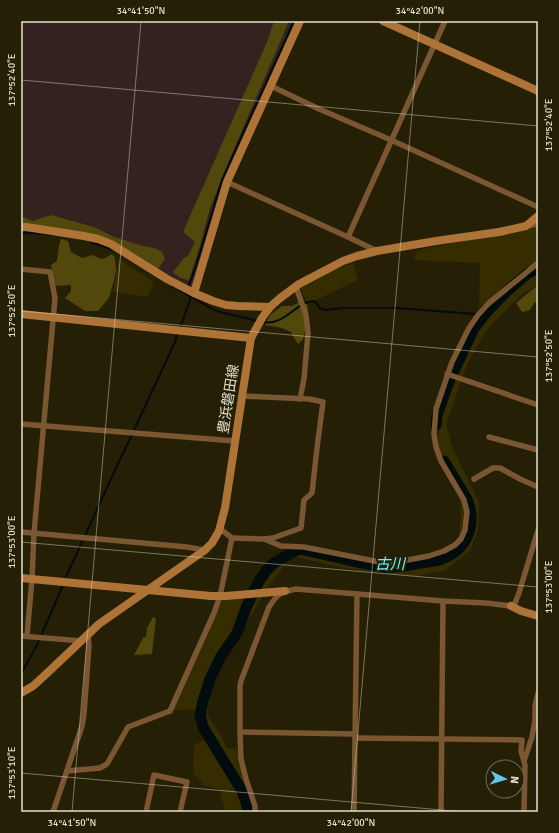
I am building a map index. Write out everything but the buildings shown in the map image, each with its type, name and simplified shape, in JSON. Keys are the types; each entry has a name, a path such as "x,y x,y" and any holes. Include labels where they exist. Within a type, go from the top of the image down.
{"street":[{"path":"194,293 227,182 300,21"},
{"path":"383,21 538,91"},
{"path":"348,236 445,21"},
{"path":"271,86 318,110 391,140 538,207"},
{"path":"227,182 348,236 377,251"},
{"name":"豊浜磐田線","path":"21,693 33,686 99,624 205,550 212,543 226,508 251,338 262,318 278,299 316,275 357,256 436,241 499,232 526,226 538,216"},
{"path":"526,226 538,224"},
{"path":"21,227 98,239 111,244 167,279 213,301 226,305 270,307"},
{"path":"264,539 281,546 304,546 384,563 429,556 444,551 461,540 465,530 467,512 464,500 441,461 436,447 434,434 436,409 452,362 469,328 478,315 489,303 538,263"},
{"path":"21,269 50,272 55,298 34,533 32,579 24,636 85,638 89,646 82,726 53,812"},
{"path":"296,287 306,314 308,333 304,379 300,399"},
{"path":"21,314 251,338"},
{"path":"447,374 538,405"},
{"path":"219,528 232,538 264,539 273,538 301,528 304,500 312,493 324,402 310,399 242,396"},
{"path":"21,424 235,441"},
{"path":"489,437 538,450"},
{"path":"474,479 494,468 500,468 520,480 538,487"},
{"path":"511,606 515,603 519,593 538,530"},
{"path":"21,532 205,550"},
{"path":"68,771 100,768 107,764 128,727 170,711 214,613 220,596 232,538"},
{"path":"21,578 220,596 261,594 296,589 486,603 511,606 521,611 538,616"},
{"path":"255,812 255,806 246,779 242,759 239,706 241,681 269,607 275,597 285,591"},
{"path":"354,812 357,594"},
{"path":"441,812 443,601"},
{"path":"525,759 532,737 535,720 535,706 538,693"},
{"path":"240,732 442,739 522,740 521,751 523,759"},
{"path":"146,812 154,775 187,782 180,812"},
{"path":"524,799 524,812"}],"shaded area":[{"path":"21,21 299,21 227,182 191,297 98,239 21,228"},
{"path":"274,21 289,21 210,208 189,280 180,278 173,272 184,258 188,256 195,242 183,232 267,42"},
{"path":"51,215 94,227 114,237 155,248 162,252 165,259 158,269 109,243 21,227 21,216 32,221"},
{"path":"538,225 538,285 521,295 485,332 467,365 446,424 452,446 479,503 478,530 470,551 444,571 415,576 379,573 334,566 292,556 270,584 224,660 212,688 207,714 227,748 238,749 255,812 225,812 219,789 205,786 193,773 194,745 204,740 194,709 170,711 220,596 248,595 263,567 292,546 384,563 441,552 458,542 461,516 459,493 438,447 440,407 461,343 485,307 485,314 496,298 531,268 479,308 480,263 414,260 416,251"},
{"path":"61,239 68,241 71,252 82,258 93,255 102,259 112,254 115,258 116,271 109,298 98,311 85,311 65,298 71,291 71,285 55,286 51,265 57,261"},
{"path":"119,259 154,282 147,297 113,292"},
{"path":"353,263 358,280 316,300 306,301 300,287 323,274"},
{"path":"538,285 538,302 535,302 530,310 522,312 516,303"},
{"path":"300,302 307,304 308,308 307,323 303,339 298,344 291,332 282,328 265,325 270,315 282,306 292,306"},
{"path":"153,617 156,619 152,654 134,655 143,638 146,637 147,628"}],"waterway":[{"path":"188,287 196,266 222,180 294,21"},
{"path":"21,233 54,235"},
{"path":"91,242 114,250"},
{"name":"古川","path":"436,425 437,415 448,384 474,328 507,291 527,274 538,268"},
{"path":"172,286 216,311 258,321"},
{"path":"180,328 191,297"},
{"path":"262,322 268,323 280,320 305,303 314,301 321,309 325,310 344,308 397,308 476,314"},
{"path":"65,579 175,342 178,332"},
{"name":"古川","path":"248,812 242,791 203,727 200,715 210,679 220,658 237,633 246,608 259,581 274,563 300,549 382,567 394,567 436,561 451,555 464,542 468,535 471,518 467,499 444,461"},
{"path":"21,674 37,645 63,585"}]}
